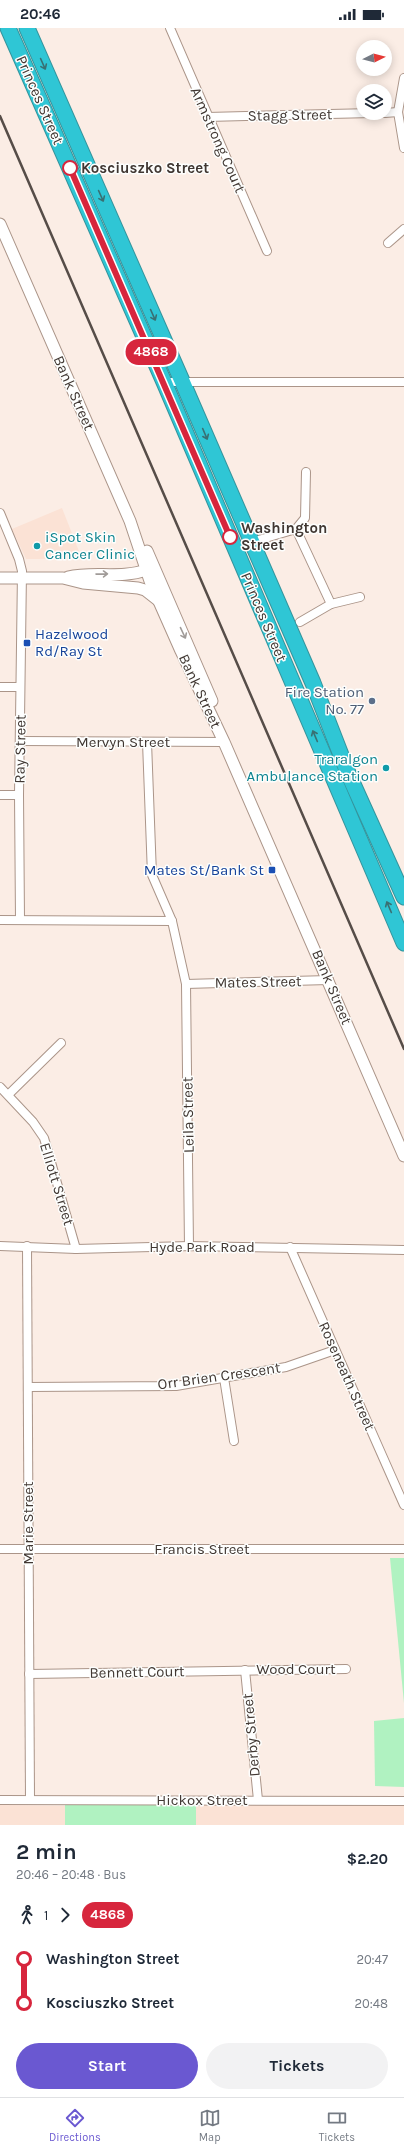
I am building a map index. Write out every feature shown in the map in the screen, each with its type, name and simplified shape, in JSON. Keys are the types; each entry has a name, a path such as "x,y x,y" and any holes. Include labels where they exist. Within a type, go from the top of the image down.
{"highway":[{"name":"Princes Street","path":"8,28 164,382 403,936"},
{"name":"Princes Street","path":"27,28 313,682 348,772 404,897"}],"main road":[{"name":"Bank Street","path":"0,224 130,521 151,574 160,602 224,742 329,980 404,1156"},
{"path":"0,578 63,578 79,575 151,574"},
{"path":"138,588 151,574"},
{"path":"151,574 198,666 212,700 224,742"},
{"path":"63,578 83,583 138,588 153,596 160,602"}],"street":[{"name":"Armstrong Court","path":"170,28 267,250"},
{"path":"404,78 398,112 404,148"},
{"path":"392,112 398,112"},
{"name":"Stagg Street","path":"208,117 356,113"},
{"path":"388,243 404,228"},
{"path":"164,382 404,382"},
{"path":"252,542 296,530 305,518 306,472"},
{"name":"Ray Street","path":"0,513 19,559 22,571 20,687 21,741 19,795 20,920"},
{"path":"296,530 332,604"},
{"path":"300,622 332,604 360,597"},
{"path":"0,687 20,687"},
{"name":"Mervyn Street","path":"21,741 224,742"},
{"name":"Leila Street","path":"147,742 152,875 172,921 186,984 189,1246"},
{"path":"0,795 19,795"},
{"path":"0,920 172,921"},
{"name":"Mates Street","path":"186,984 329,980"},
{"path":"9,1094 62,1043"},
{"name":"Elliott Street","path":"0,1087 9,1094 33,1122 44,1138 76,1249"},
{"name":"Hyde Park Road","path":"0,1246 76,1249 189,1246 404,1250"},
{"name":"Marie Street","path":"27,1246 30,1799"},
{"name":"Roseneath Street","path":"290,1247 404,1505"},
{"name":"Orr Brien Crescent","path":"28,1387 176,1386 286,1367 336,1350"},
{"path":"224,1378 234,1441"},
{"name":"Francis Street","path":"0,1549 404,1549"},
{"name":"Wood Court","path":"245,1670 346,1669"},
{"name":"Bennett Court","path":"29,1674 245,1670"},
{"name":"Derby Street","path":"245,1670 258,1800"},
{"name":"Hickox Street","path":"0,1800 404,1801"}],"shaded area":[{"path":"62,508 82,559 26,559 12,529"},
{"path":"196,1804 404,1806 404,1825 196,1825"},
{"path":"0,1805 65,1806 65,1825 0,1825"}],"green space":[{"path":"390,1558 404,1558 404,1703"},
{"path":"404,1718 404,1787 375,1786 374,1721"},
{"path":"65,1804 196,1804 196,1825 65,1825"}],"railway":[{"path":"0,116 404,1049"}],"bus line":[{"name":"4868","path":"70,168 230,537"}],"place":[{"name":"Kosciuszko Street","path":"70,168"},
{"name":"Washington Street","path":"230,537"},
{"name":"iSpot Skin Cancer Clinic","path":"37,546"},
{"name":"Hazelwood Rd/Ray St","path":"27,643"},
{"name":"Fire Station No. 77","path":"372,701"},
{"name":"Traralgon Ambulance Station","path":"386,768"},
{"name":"Mates St/Bank St","path":"272,870"}]}
